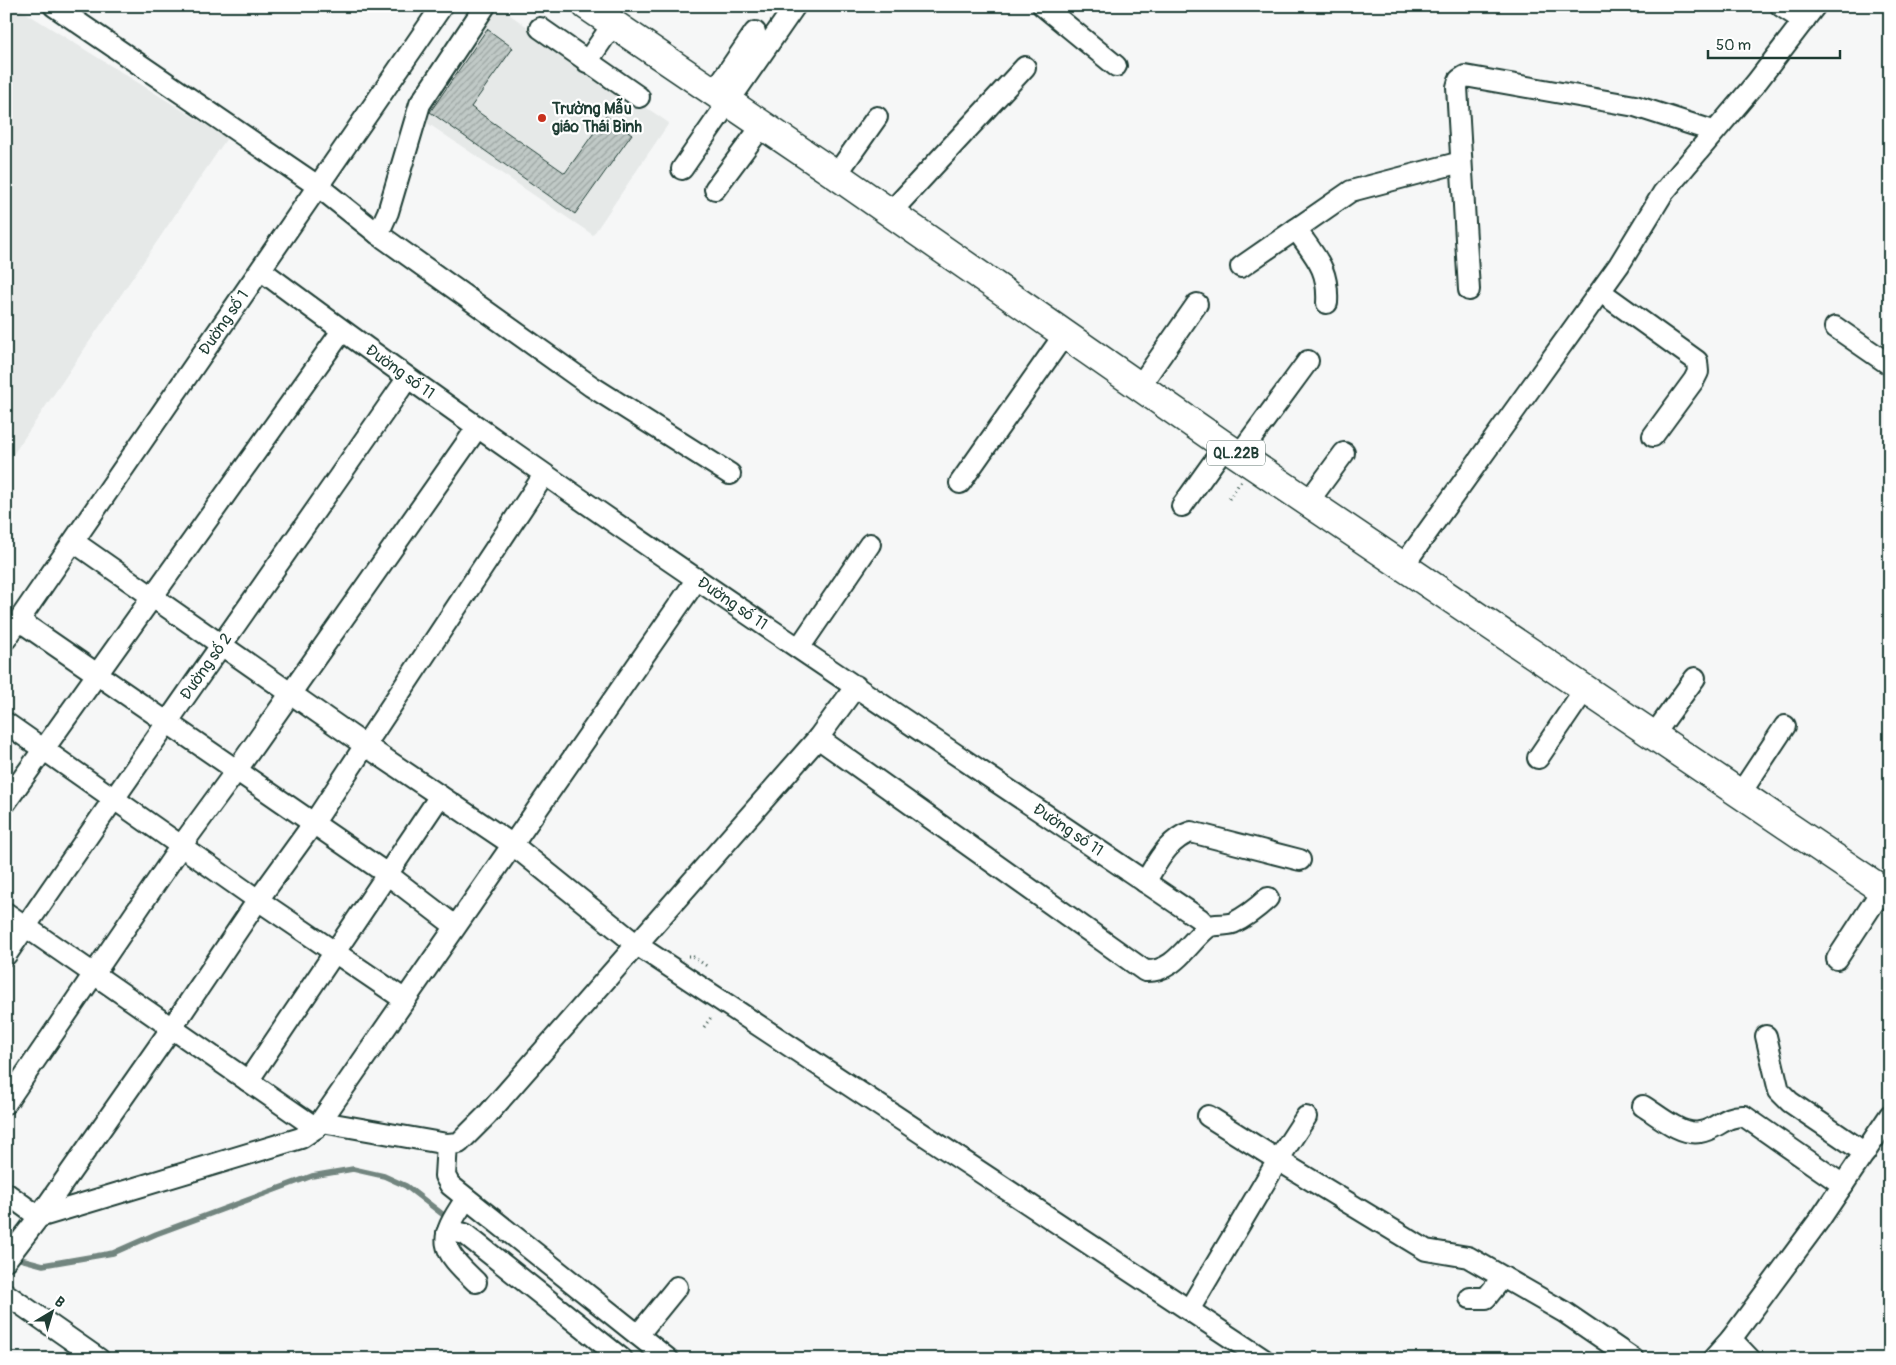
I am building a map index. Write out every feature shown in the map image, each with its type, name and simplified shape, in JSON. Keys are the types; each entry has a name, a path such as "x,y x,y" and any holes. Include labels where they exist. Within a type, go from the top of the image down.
{"highway":[{"name":"QL.22B","path":"587,6 836,175 1139,387 1887,894"}],"street":[{"path":"54,6 319,187 378,234 591,386 730,474"},
{"name":"Đường số 1","path":"6,639 262,272 442,6"},
{"path":"378,234 388,212 420,104 485,6"},
{"path":"721,98 795,6"},
{"path":"1043,6 1116,66"},
{"path":"1403,566 1601,292 1663,193 1713,131 1756,83 1810,14 1781,6"},
{"path":"587,62 613,24"},
{"path":"540,28 639,97"},
{"path":"682,169 755,32"},
{"path":"890,214 1025,67"},
{"path":"1468,290 1457,87 1459,80 1465,76 1635,106 1713,131"},
{"path":"836,175 877,117"},
{"path":"715,189 762,126"},
{"path":"1240,266 1296,230 1351,191 1461,162"},
{"path":"1296,230 1324,269 1328,288 1327,304"},
{"name":"Đường số 11","path":"262,272 407,379 544,475 1145,882 1208,927"},
{"path":"1601,292 1697,361 1698,372 1694,380 1653,436"},
{"path":"1139,387 1197,304"},
{"path":"1836,327 1890,365"},
{"path":"6,802 342,331"},
{"path":"960,483 1064,335"},
{"path":"1182,506 1308,361"},
{"name":"Đường số 2","path":"6,955 113,798 168,723 407,379"},
{"path":"6,1103 95,975 181,846 291,694 477,428"},
{"path":"1308,502 1344,453"},
{"path":"6,1260 39,1217 171,1029 258,900 313,824 544,475"},
{"path":"74,542 366,746 513,845 637,945 1263,1359"},
{"path":"799,648 870,544"},
{"path":"39,1217 301,1138 319,1125 696,579"},
{"path":"20,621 387,874 455,926"},
{"path":"1653,736 1695,678"},
{"path":"6,913 171,1029 248,1081 319,1125 447,1144 459,1143 637,945 818,738 856,686"},
{"path":"1538,758 1585,690"},
{"path":"6,723 258,900 405,1000"},
{"path":"1740,794 1785,726"},
{"path":"818,738 1145,971 1158,971 1167,967 1208,927 1232,924 1249,914 1268,898"},
{"path":"248,1081 440,796"},
{"path":"1145,882 1165,850 1180,836 1191,832 1300,860"},
{"path":"1837,959 1887,894"},
{"path":"1766,1036 1779,1091 1790,1102 1865,1153"},
{"path":"1643,1106 1681,1130 1700,1132 1734,1116 1744,1116 1843,1185"},
{"path":"1714,1359 1731,1339 1843,1185 1890,1115"},
{"path":"1208,1116 1426,1250 1468,1257 1564,1312 1633,1359"},
{"path":"1189,1310 1278,1160 1306,1118"},
{"path":"447,1144 447,1181 455,1216 456,1232 465,1234 610,1355"},
{"path":"6,1193 39,1217"},
{"path":"455,1216 447,1246 451,1259 476,1282"},
{"path":"455,1216 638,1335 668,1359"},
{"path":"1470,1298 1486,1298 1503,1277"},
{"path":"638,1335 677,1287"},
{"path":"6,1294 99,1359"},
{"path":"1731,1339 1750,1359"}],"shaded area":[{"path":"6,6 15,6 227,138 6,465"},
{"name":"Trường Mẫu giáo Thái Bình","path":"487,6 497,6 669,123 593,235 414,114"}],"building":[{"path":"487,29 513,48 471,107 565,173 606,116 632,134 575,214 430,112"}],"waterway":[{"path":"13,1257 43,1265 113,1253 156,1234 312,1176 353,1169 384,1176 406,1186 450,1220"}],"place":[{"name":"Trường Mẫu giáo Thái Bình","path":"542,118"}]}
